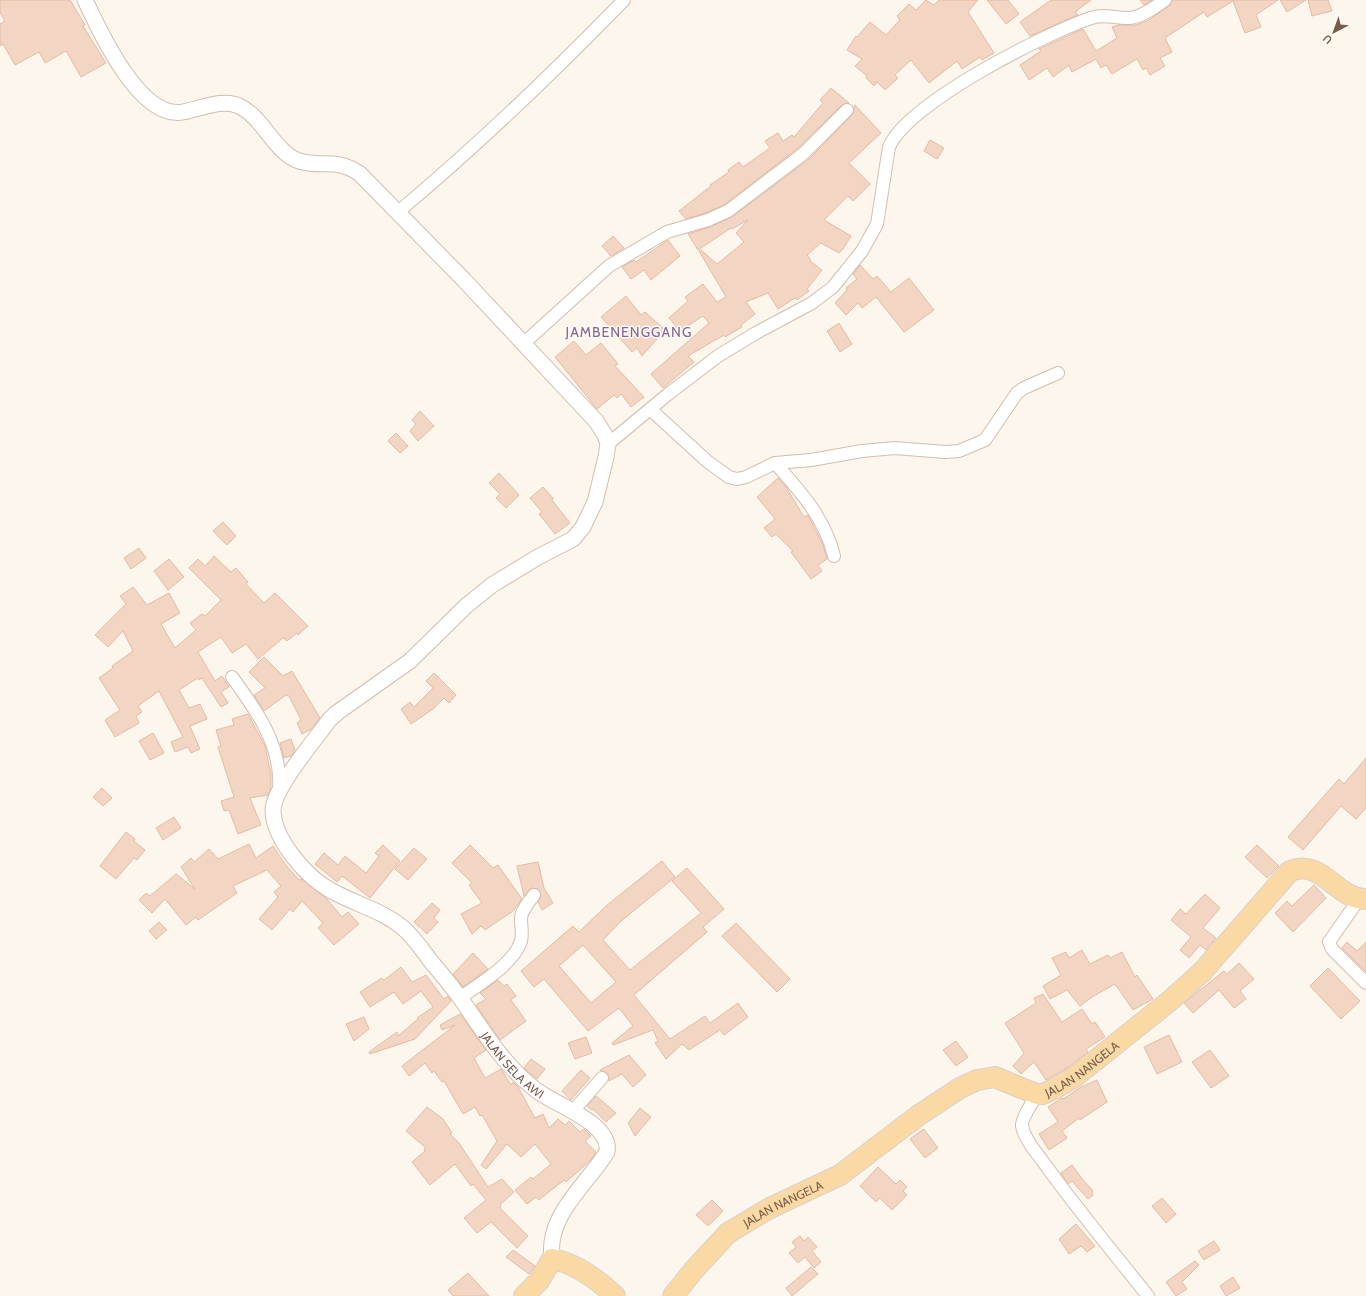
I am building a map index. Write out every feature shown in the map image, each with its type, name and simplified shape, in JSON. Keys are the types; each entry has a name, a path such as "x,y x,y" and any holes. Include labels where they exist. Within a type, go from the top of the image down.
{"main road":[{"name":"JALAN NANGELA","path":"673,1296 693,1271 728,1233 770,1208 840,1175 919,1115 960,1088 977,1080 995,1077 1037,1094 1048,1092 1076,1076 1172,1000 1214,959 1290,871 1302,868 1315,870 1344,892 1363,899"},
{"path":"524,1296 539,1280 552,1259 565,1262 590,1276 615,1296"}],"street":[{"path":"86,0 106,42 140,93 161,110 181,113 226,103 238,105 248,111 288,155 299,161 339,164 353,169 398,212 464,280 596,421 605,435 608,444 718,356 756,333 812,303 833,287 862,251 877,224 889,147 893,138 901,128 926,108 998,62 1049,36 1092,18 1107,15 1130,18 1139,15 1165,0"},
{"path":"398,212 435,181 543,82 624,0"},
{"path":"523,344 609,266 667,232 708,220 728,211 803,154 846,110"},
{"path":"650,409 708,462 733,478 746,477 775,463 811,460 862,451 888,449 945,452 965,449 985,440 1017,393 1024,388 1058,373"},
{"name":"JALAN SELA AWI","path":"552,1259 551,1248 554,1229 567,1205 603,1159 608,1144 600,1131 573,1111 536,1090 506,1063 460,998 410,934 388,917 332,891 319,882 287,848 276,827 273,810 280,789 330,719 410,661 466,606 492,585 538,557 573,539 587,521 595,502 608,444"},
{"path":"775,463 807,499 824,527 834,556"},
{"path":"232,677 254,707 271,742 278,759 280,789"},
{"path":"460,998 509,961 517,950 522,940 520,918 534,895"},
{"path":"1363,899 1329,942 1332,949 1366,983"},
{"path":"573,1111 602,1078"},
{"path":"1037,1094 1029,1110 1022,1118 1022,1126 1029,1140 1071,1200 1148,1296"}],"building":[{"path":"0,0 70,0 85,25 83,26 106,63 81,77 66,51 45,63 39,52 15,65 3,44 0,46 0,24 5,21 0,13"},
{"path":"926,0 934,5 939,0 978,0 968,12 994,53 982,60 980,57 962,69 957,61 929,83 911,60 895,75 898,78 885,90 877,82 874,86 866,78 867,76 855,66 862,59 847,50 856,36 857,37 870,22 886,35 900,20 897,16 909,4 916,10"},
{"path":"987,0 1008,0 1019,14 1006,24"},
{"path":"1051,0 1091,0 1075,12 1078,15 1030,36 1020,22"},
{"path":"1140,0 1152,0 1144,5"},
{"path":"1172,0 1278,0 1256,15 1261,27 1245,33 1233,1 1207,17 1204,12 1165,38 1172,52 1160,58 1165,66 1150,75 1146,68 1143,70 1137,59 1112,74 1106,65 1101,68 1096,59 1072,72 1069,65 1053,77 1047,68 1029,80 1020,65 1041,51 1039,49 1083,29 1096,51 1117,38 1112,27 1118,25 1136,25 1147,21 1169,6"},
{"path":"1280,0 1306,0 1287,12"},
{"path":"1308,0 1328,0 1332,11 1312,16"},
{"path":"831,88 849,103 842,105 798,148 724,205 686,219 679,211 711,186 710,185 729,172 728,170 739,162 743,167 770,148 765,141 778,133 783,141 792,135 794,137 823,103 820,100"},
{"path":"855,105 881,133 849,163 870,184 853,201 848,196 824,220 851,236 843,249 839,253 821,243 807,255 811,260 810,261 822,270 807,289 809,291 797,300 795,298 778,309 768,293 746,302 755,314 741,325 742,327 725,337 724,335 688,356 694,362 663,388 651,374 709,323 703,316 680,331 669,318 688,301 685,297 703,284 717,302 726,297 699,251 701,250 717,264 744,242 736,233 748,220 732,229 731,228 698,250 688,234 710,227 732,217 808,160 852,115"},
{"path":"930,140 944,148 937,159 924,151"},
{"path":"613,236 624,248 611,256 602,246"},
{"path":"668,240 680,256 651,280 644,270 631,279 622,267 634,260 636,262"},
{"path":"860,265 873,279 877,276 891,292 909,278 934,310 904,332 876,297 862,308 858,303 846,315 835,303 847,290 846,288 857,279 853,274"},
{"path":"626,296 641,315 645,312 665,330 642,356 637,348 632,352 601,317"},
{"path":"839,323 852,344 840,352 827,331"},
{"path":"574,341 586,355 601,343 618,364 615,366 644,397 631,407 621,394 617,398 614,395 597,409 555,357"},
{"path":"420,411 434,426 418,441 410,431 416,424 412,420"},
{"path":"396,433 408,446 400,453 388,441"},
{"path":"499,473 519,495 506,508 496,498 500,494 489,483"},
{"path":"778,478 786,487 804,517 808,515 823,545 827,559 818,565 822,571 811,579 791,552 793,551 776,534 772,537 764,528 775,519 757,497"},
{"path":"543,487 553,498 552,500 570,523 555,534 539,514 542,512 530,498"},
{"path":"223,522 236,536 227,545 213,531"},
{"path":"139,548 146,558 131,569 124,558"},
{"path":"214,556 231,572 236,568 248,582 246,584 264,603 275,593 308,626 298,635 297,633 287,641 283,638 258,659 246,644 232,653 221,637 198,652 215,681 222,676 229,687 221,692 228,703 221,707 202,678 199,680 198,678 179,690 189,708 200,704 207,719 190,726 200,749 191,753 188,747 175,752 171,742 183,737 159,691 138,706 142,712 136,716 139,723 115,737 105,720 120,710 99,678 113,668 112,666 133,651 123,631 108,647 95,635 126,604 120,596 133,587 147,605 169,593 180,613 161,624 175,648 196,630 190,623 202,614 205,616 221,600 189,568 198,559 205,566"},
{"path":"169,559 184,577 168,590 154,571"},
{"path":"264,657 283,676 292,671 320,718 310,730 302,734 297,723 301,720 289,696 286,695 264,711 254,695 265,688 249,672"},
{"path":"434,673 456,695 449,703 444,698 433,709 411,724 401,709 410,702 414,707 433,688 426,681"},
{"path":"248,714 265,746 271,774 271,787 268,795 250,798 261,825 238,834 229,810 224,811 221,801 234,797 218,747 221,746 216,730 234,725 232,719"},
{"path":"153,733 164,753 150,760 139,741"},
{"path":"291,739 295,750 291,756 284,758 280,743"},
{"path":"1366,758 1366,808 1356,819 1341,806 1303,850 1288,837 1339,779 1344,784"},
{"path":"102,788 112,798 103,806 93,797"},
{"path":"174,817 181,828 163,840 156,828"},
{"path":"126,832 145,850 137,860 134,858 116,879 100,866"},
{"path":"249,844 256,858 273,846 285,864 299,880 302,879 326,898 342,917 348,912 359,924 334,945 318,928 323,923 302,901 293,912 290,909 272,930 259,919 278,897 274,892 281,886 267,870 233,886 237,893 198,920 196,917 186,925 165,899 152,913 139,900 146,893 150,896 176,874 195,889 181,867 191,858 194,862 209,849 218,859"},
{"path":"383,845 400,861 370,898 342,876 337,882 315,864 324,853 338,865 345,856 366,873 379,856 375,853"},
{"path":"470,845 493,868 498,865 522,899 513,911 485,930 481,926 472,934 461,914 482,903 469,885 472,883 452,863"},
{"path":"1257,845 1279,866 1267,878 1245,857"},
{"path":"414,848 427,859 408,880 395,869"},
{"path":"662,861 675,877 620,922 603,940 630,970 701,913 672,881 687,868 724,909 703,927 707,932 634,995 670,1039 705,1016 710,1023 738,1003 748,1017 724,1035 720,1030 689,1050 682,1044 666,1059 655,1043 658,1041 653,1030 613,1045 612,1043 633,1026 619,1008 588,1031 544,979 534,987 521,971 573,926 579,932 606,906","holes":["583,945 616,982 591,1003 559,966"]},
{"path":"538,862 544,888 553,903 542,910 538,902 541,895 538,889 531,888 524,896 517,866"},
{"path":"1314,885 1326,898 1293,932 1275,913 1287,901 1292,906"},
{"path":"1205,894 1220,908 1203,928 1216,938 1206,950 1200,945 1189,958 1180,950 1191,937 1171,920 1180,909 1186,914"},
{"path":"432,903 440,910 434,918 438,922 427,934 414,922"},
{"path":"159,922 167,930 156,939 149,931"},
{"path":"736,923 790,979 777,992 722,936"},
{"path":"1347,942 1357,951 1366,942 1366,972 1342,948"},
{"path":"1082,950 1090,964 1108,955 1110,958 1122,952 1135,977 1137,975 1153,999 1133,1010 1115,984 1092,997 1080,1006 1067,990 1050,999 1043,986 1061,975 1052,958 1066,952 1069,958"},
{"path":"473,953 488,969 463,987 453,974"},
{"path":"1239,963 1254,979 1240,991 1246,999 1234,1008 1219,990 1193,1013 1184,1003 1224,971 1227,974"},
{"path":"401,967 412,982 426,975 444,999 448,996 451,1001 415,1039 370,1054 369,1052 397,1032 398,1036 418,1019 417,1018 433,1007 421,991 403,1004 394,992 370,1007 360,992 382,978 384,980"},
{"path":"1328,968 1360,1001 1341,1019 1310,986"},
{"path":"498,980 504,986 507,984 516,996 511,1000 526,1021 500,1040 476,1005 486,999 480,993"},
{"path":"1043,994 1062,1022 1082,1009 1092,1024 1095,1022 1105,1037 1086,1049 1088,1052 1069,1067 1046,1080 1034,1062 1021,1074 1013,1066 1024,1053 1005,1023 1036,1003 1034,998"},
{"path":"460,1014 486,1050 474,1058 485,1078 501,1069 511,1085 513,1082 518,1087 535,1118 543,1114 549,1128 558,1119 565,1125 569,1121 580,1132 584,1129 591,1136 585,1141 596,1152 591,1160 566,1182 564,1180 539,1200 536,1197 527,1204 515,1190 531,1177 533,1179 551,1164 535,1144 521,1157 507,1144 486,1169 481,1165 497,1141 482,1115 480,1116 475,1107 463,1114 444,1081 442,1082 434,1071 432,1073 425,1063 409,1076 402,1066 455,1025 442,1030 440,1025"},
{"path":"364,1017 369,1029 354,1041 346,1024"},
{"path":"1169,1035 1182,1062 1157,1074 1144,1047"},
{"path":"586,1037 592,1053 575,1059 568,1043"},
{"path":"956,1041 968,1057 956,1066 943,1050"},
{"path":"1210,1050 1229,1076 1211,1088 1192,1062"},
{"path":"629,1055 646,1075 633,1087 622,1074 609,1081 609,1076 607,1073 600,1070"},
{"path":"531,1059 545,1069 537,1079 524,1068"},
{"path":"581,1070 590,1078 571,1100 562,1091"},
{"path":"1097,1080 1107,1102 1080,1120 1079,1118 1062,1131 1067,1138 1049,1150 1039,1134 1058,1122 1048,1107 1081,1087"},
{"path":"596,1096 616,1113 606,1122 593,1109 591,1110 587,1106"},
{"path":"427,1107 443,1119 452,1133 450,1134 459,1143 488,1187 502,1179 514,1192 500,1205 500,1208 528,1236 517,1248 491,1222 477,1233 464,1218 486,1200 473,1184 471,1186 455,1164 430,1185 412,1162 425,1151 424,1149 426,1148 406,1131"},
{"path":"640,1108 651,1117 635,1136 628,1123"},
{"path":"924,1129 938,1148 925,1158 910,1139"},
{"path":"1072,1165 1093,1191 1093,1195 1088,1199 1072,1181 1068,1184 1061,1173"},
{"path":"878,1167 896,1184 900,1180 907,1187 903,1191 907,1195 892,1210 880,1198 876,1202 860,1186"},
{"path":"1162,1198 1176,1214 1166,1223 1152,1206"},
{"path":"712,1200 723,1211 708,1226 696,1215"},
{"path":"1076,1224 1095,1246 1087,1252 1081,1246 1069,1254 1059,1239"},
{"path":"800,1236 804,1241 808,1237 817,1247 812,1251 821,1262 814,1268 805,1257 798,1263 789,1253 796,1247 792,1242"},
{"path":"1214,1241 1220,1250 1204,1260 1198,1251"},
{"path":"513,1250 535,1266 529,1274 506,1257"},
{"path":"1195,1261 1199,1265 1182,1282 1187,1289 1176,1296 1166,1282"},
{"path":"811,1267 818,1274 792,1296 786,1288"},
{"path":"468,1273 489,1296 453,1296 448,1290"},
{"path":"1233,1277 1240,1288 1226,1296 1220,1286"}],"district":[{"name":"JAMBENENGGANG","path":"629,332"}]}
